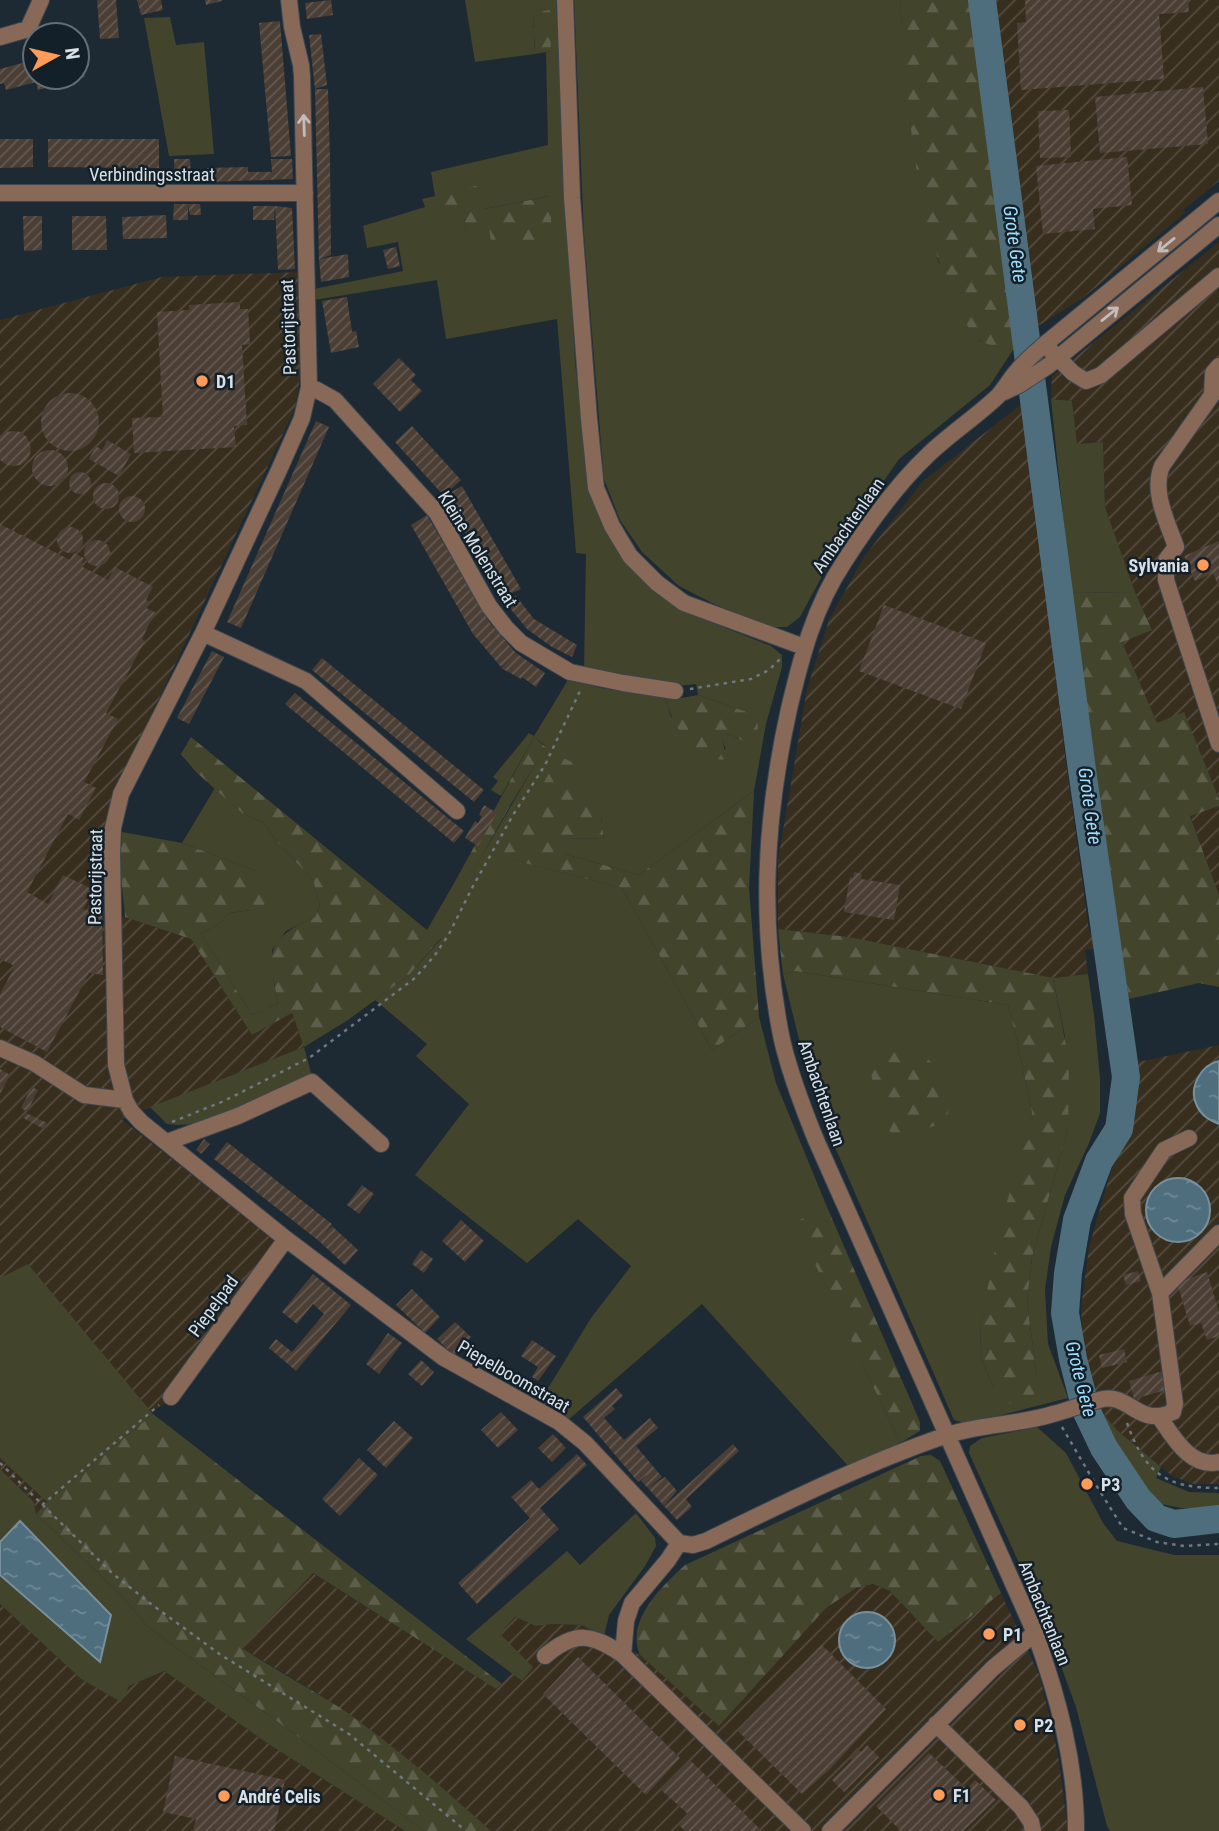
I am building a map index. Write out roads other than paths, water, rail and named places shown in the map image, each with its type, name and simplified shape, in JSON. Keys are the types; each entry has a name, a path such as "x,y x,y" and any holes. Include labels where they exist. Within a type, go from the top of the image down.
{"street":[{"path":"0,37 28,29 41,0"},
{"name":"Pastorijstraat","path":"125,1100 116,1065 113,828 121,794 203,632 293,439 302,418 309,387 302,76 289,0"},
{"path":"565,0 572,198 596,488 612,526 630,556 657,583 684,603 802,655"},
{"name":"Verbindingsstraat","path":"0,192 305,193"},
{"name":"Ambachtenlaan","path":"1076,1831 1073,1777 1061,1712 1035,1633 797,1092 783,1042 766,918 772,798 780,747 802,655 827,591 843,562 904,478 930,452 1019,377 1044,345 1219,201"},
{"name":"Ambachtenlaan","path":"1019,377 1052,361 1219,225"},
{"path":"1044,345 1052,361 1087,381 1101,375 1219,276"},
{"path":"1219,366 1213,373 1215,394 1158,476 1160,502 1176,547 1166,560 1166,580 1219,744"},
{"name":"Kleine Molenstraat","path":"309,387 335,400 437,513 489,606 522,643 570,672 675,691"},
{"path":"203,632 306,681 457,811"},
{"path":"0,1048 34,1063 84,1095 125,1100"},
{"path":"167,1143 238,1116 312,1082 381,1144"},
{"name":"Piepelboomstraat","path":"125,1100 131,1111 153,1132 286,1239 444,1358 559,1422 585,1443 678,1543"},
{"path":"623,1655 626,1621 632,1603 668,1560 678,1543 693,1545 706,1541 840,1476 947,1435 1054,1414 1111,1398 1143,1414 1160,1418 1173,1412 1175,1404 1160,1293 1133,1214 1132,1198 1164,1150 1189,1138"},
{"path":"1160,1293 1219,1233"},
{"name":"Piepelpad","path":"171,1397 286,1239"},
{"path":"1160,1418 1180,1446 1199,1461 1219,1462"},
{"path":"830,1831 993,1668 1035,1633"},
{"path":"545,1656 575,1638 591,1639 608,1645 623,1655 803,1831"},
{"path":"936,1724 1021,1807 1031,1822 1032,1831"}],"water":[{"path":"1219,1061 1219,1124 1201,1112 1194,1092 1201,1073 1212,1063"},
{"path":"1172,1178 1184,1178 1201,1187 1208,1198 1208,1222 1201,1233 1184,1242 1172,1242 1160,1237 1151,1228 1146,1216 1146,1204 1151,1192 1160,1183"},
{"path":"20,1521 111,1615 100,1662 0,1575 0,1542"},
{"path":"867,1612 878,1614 887,1620 893,1629 893,1651 887,1660 878,1666 867,1668 856,1666 847,1660 841,1651 839,1640 841,1629 847,1620 856,1614"}],"waterway":[{"name":"Grote Gete","path":"982,0 1082,770 1126,1077 1119,1129 1099,1161 1077,1220 1068,1273 1065,1313 1086,1410 1104,1448 1138,1499 1156,1518 1174,1524 1219,1519"}],"place":[{"name":"D1","path":"202,381"},
{"name":"Sylvania","path":"1203,565"},
{"name":"P3","path":"1087,1484"},
{"name":"P1","path":"989,1634"},
{"name":"P2","path":"1020,1725"},
{"name":"F1","path":"939,1795"},
{"name":"André Celis","path":"224,1796"}]}
